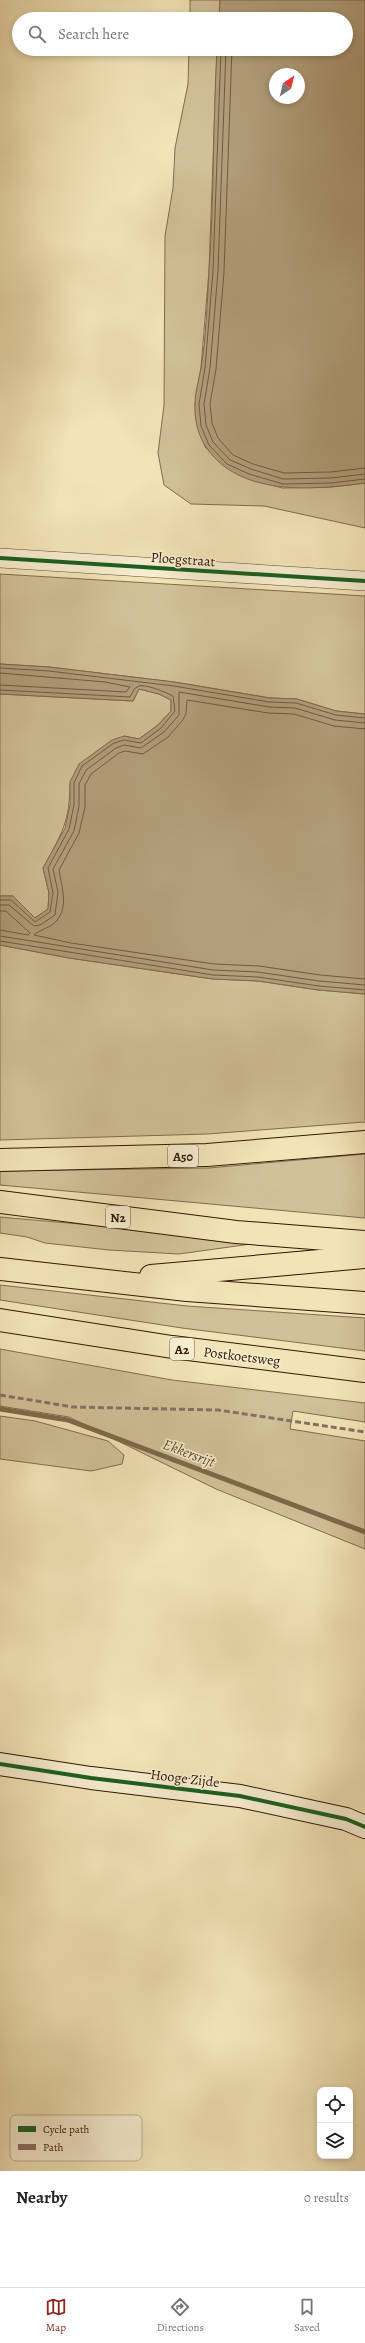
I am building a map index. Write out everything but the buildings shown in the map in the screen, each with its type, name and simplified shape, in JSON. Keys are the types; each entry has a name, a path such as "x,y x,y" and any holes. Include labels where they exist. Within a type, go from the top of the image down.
{"highway":[{"name":"A50","path":"0,1160 207,1155 365,1142"},
{"name":"N2","path":"0,1202 236,1232 365,1242"},
{"path":"100,1281 365,1257"},
{"path":"0,1269 187,1290 365,1303"},
{"name":"Postkoetsweg","path":"0,1320 172,1347 365,1371"}],"street":[{"name":"Ploegstraat","path":"0,558 365,582"},
{"name":"Hooge Zijde","path":"0,1764 91,1778 240,1796 346,1819 365,1827"}],"shaded area":[{"path":"190,0 220,0 219,12 190,12"},
{"path":"189,56 217,56 209,271 201,367 195,404 205,447 225,467 248,478 282,488 332,487 365,483 365,528 264,506 191,504 164,485 158,453 164,405 165,236 173,188 175,148 188,84"},
{"path":"0,574 365,596 365,714 336,711 297,699 270,698 174,682 49,667 0,664"},
{"path":"139,689 159,694 171,700 171,711 158,725 139,739 124,736 70,782 70,796 64,827 43,868 49,893 48,909 35,918 13,896 0,896 0,694 133,701"},
{"path":"0,945 69,958 213,979 258,981 318,990 365,994 365,1122 207,1134 0,1140"},
{"path":"365,1154 365,1218 0,1185 0,1171 209,1168"},
{"path":"0,1217 113,1227 251,1244 179,1254 109,1250 45,1243 27,1237 0,1233"},
{"path":"0,1285 187,1306 365,1318 365,1351 182,1328 0,1300"},
{"path":"0,1349 172,1380 365,1403 365,1422 293,1411 290,1429 365,1441 365,1549 216,1489 69,1417 0,1406"},
{"path":"0,1416 35,1421 108,1441 124,1455 122,1464 91,1471 0,1459"}],"water":[{"path":"220,0 365,0 365,483 345,486 301,488 258,482 238,475 220,463 203,443 197,426 195,400 203,356 212,216 217,56 353,56 353,12 219,12"},
{"path":"0,664 49,667 174,682 270,698 297,699 336,711 365,714 365,994 319,990 258,981 213,979 69,958 0,945 0,896 13,896 35,918 48,909 49,893 43,868 65,828 70,805 70,782 79,764 112,740 124,736 139,739 158,725 171,711 171,700 159,694 139,689 133,701 0,694"}],"waterway":[{"name":"Ekkersrijt","path":"0,1409 68,1420 365,1532"}],"marked path":[{"path":"0,1395 73,1407 218,1410 365,1432"}],"cycle path":[{"path":"0,558 365,581"},
{"path":"0,1764 91,1778 240,1796 346,1819 365,1827"}]}
